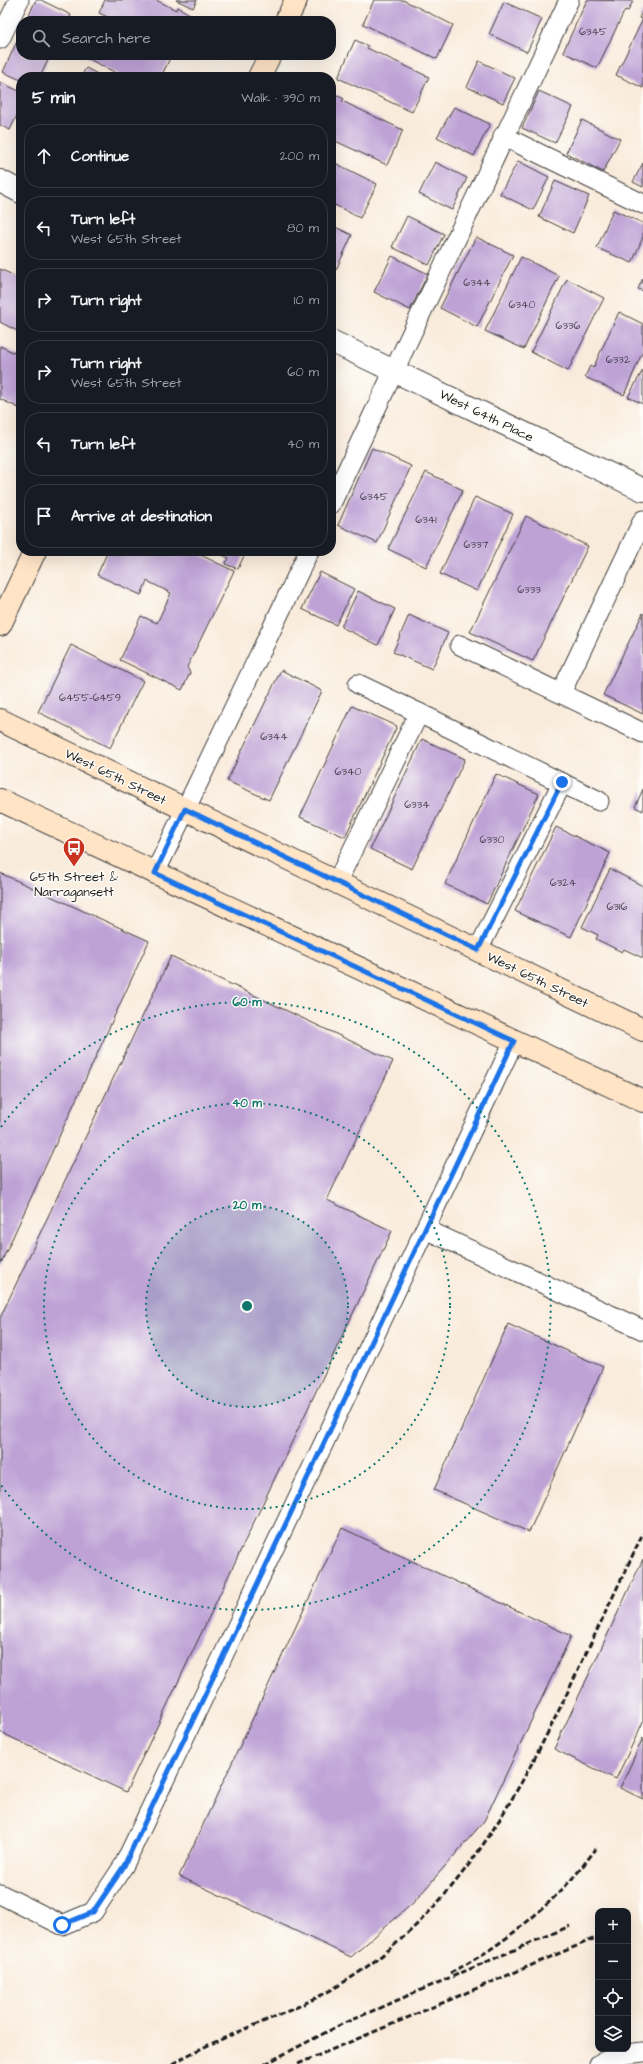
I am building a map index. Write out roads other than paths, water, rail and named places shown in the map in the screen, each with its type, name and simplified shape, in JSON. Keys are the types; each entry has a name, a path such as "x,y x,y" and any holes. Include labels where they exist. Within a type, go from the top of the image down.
{"street":[{"path":"288,16 296,0"},
{"path":"262,72 268,60"},
{"path":"0,181 16,189"},
{"name":"West 64th Place","path":"336,343 643,490"},
{"path":"0,625 33,556"},
{"name":"West 65th Street","path":"0,720 643,1030"},
{"path":"0,800 643,1102"}],"lane":[{"path":"0,39 19,0"},
{"path":"336,493 503,136 569,0"},
{"path":"503,136 643,204"},
{"path":"561,694 643,520"},
{"path":"155,873 307,556"},
{"path":"460,645 643,733"},
{"path":"358,684 599,801"},
{"path":"337,882 419,713"},
{"path":"478,950 562,782"},
{"path":"0,1894 62,1925 93,1912 124,1866 514,1041"},
{"path":"425,1229 643,1330"},
{"path":"600,2064 619,2055 643,2052"}],"railway":[{"path":"172,2064 193,2052 284,2013 328,1992 349,1979 388,1950 423,1918 454,1883 482,1846 507,1807 552,1724 643,1533"},
{"path":"450,1973 482,1955 528,1921 573,1878 596,1849"},
{"path":"265,2064 342,2024 570,1926"},
{"path":"298,2064 595,1938"}],"place":[{"name":"65th Street & Narragansett","path":"74,868"}]}
